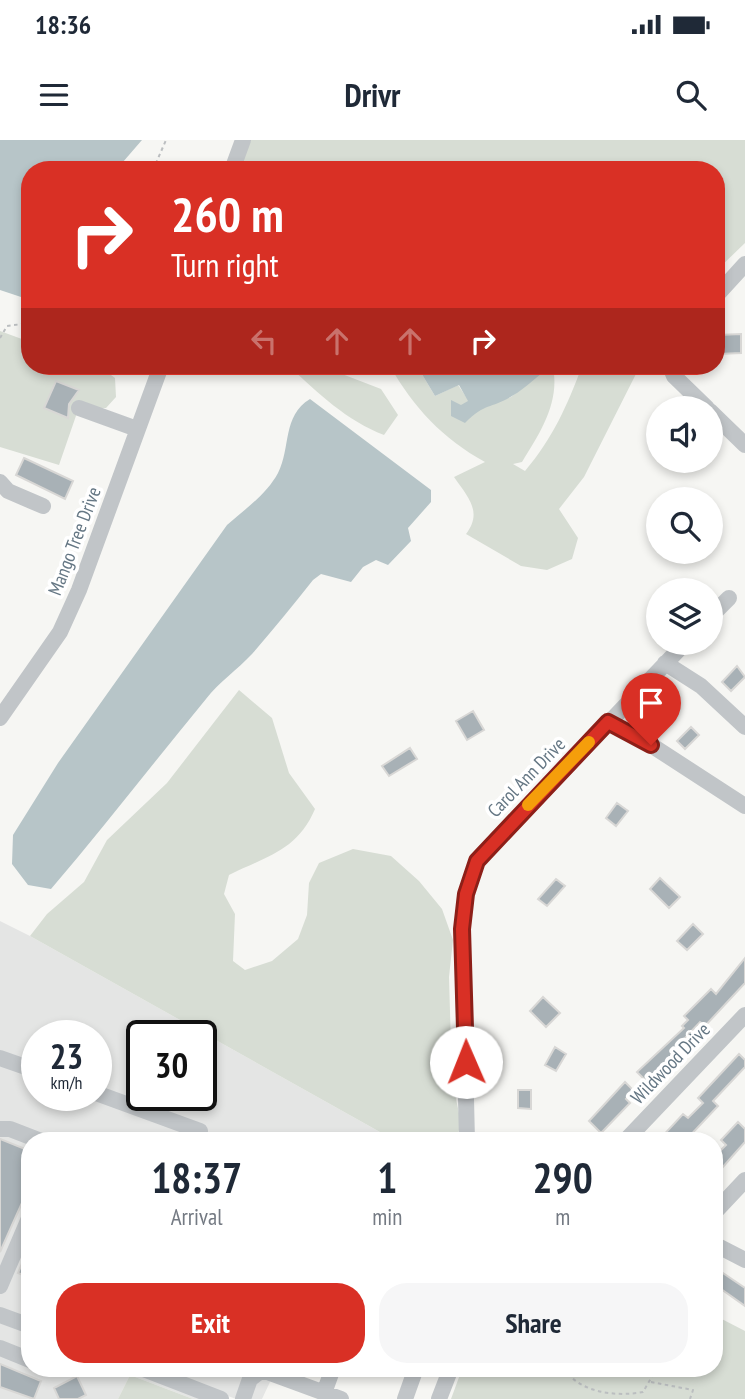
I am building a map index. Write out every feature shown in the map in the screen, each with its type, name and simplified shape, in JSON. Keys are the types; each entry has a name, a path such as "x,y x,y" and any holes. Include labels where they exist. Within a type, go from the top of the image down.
{"street":[{"path":"235,161 243,140"},
{"path":"725,286 745,264"},
{"name":"Mango Tree Drive","path":"2,711 60,632 79,590 158,375"},
{"path":"674,375 695,396"},
{"path":"79,408 138,429"},
{"path":"723,424 745,445"},
{"path":"0,482 8,491 43,506"},
{"path":"723,604 729,598"},
{"name":"Carol Ann Drive","path":"467,1132 462,929 466,894 477,861 673,655"},
{"path":"665,663 708,693 745,727"},
{"path":"608,722 651,745 745,806"},
{"name":"Wildwood Drive","path":"634,1132 745,1015"},
{"path":"0,1058 21,1065"},
{"path":"112,1099 200,1131"},
{"path":"0,1129 21,1133"},
{"path":"723,1203 745,1180"},
{"path":"0,1286 21,1237"},
{"path":"723,1249 745,1261"},
{"path":"0,1315 21,1323"},
{"path":"0,1348 21,1356"},
{"path":"164,1377 220,1399"},
{"path":"243,1399 252,1377"},
{"path":"281,1377 341,1399"},
{"path":"324,1392 330,1377"},
{"path":"405,1399 413,1377"},
{"path":"439,1399 448,1377"}],"path":[{"path":"157,161 166,140"},
{"path":"0,338 7,326 21,324"},
{"path":"569,1377 571,1381 619,1398 642,1392 652,1377"},
{"path":"650,1382 693,1390 690,1399"}],"shaded area":[{"path":"0,140 142,140 124,161 21,161 21,297 0,290"},
{"path":"251,140 745,140 745,243 725,262 725,161 242,161"},
{"path":"0,331 21,339 21,375 111,375 115,378 116,397 106,408 78,410 59,465 0,447"},
{"path":"299,375 345,375 381,389 398,415 384,435 358,422"},
{"path":"395,375 422,375 435,396 458,385 469,401 451,415 511,397 538,375 554,375 554,393 547,417 522,462 513,464 525,471 558,421 579,375 635,375 584,477 559,509 578,538 572,559 547,570 521,566 466,534 473,519 472,505 454,477 485,462 430,421"},
{"path":"422,375 540,375 517,393 484,409 465,423 451,416 451,400 461,405 468,401 459,385 435,396"},
{"path":"310,399 431,490 431,502 408,528 411,541 388,565 376,560 363,567 351,582 321,574 313,580 252,654 211,693 51,889 28,885 12,864 13,835 58,763 227,525 273,481 282,463 295,414"},
{"path":"239,690 272,718 289,773 315,809 299,834 280,851 229,875 224,894 235,914 233,961 245,970 272,961 298,939 307,915 309,883 319,863 353,849 391,856 419,881 442,909 453,940 449,977 452,1080 461,1123 458,1132 380,1132 217,1041 217,1020 180,1020 30,936 47,914 84,882 107,840 167,783"},
{"path":"0,921 180,1020 126,1020 126,1111 217,1111 217,1041 380,1132 21,1132 21,1317 0,1309"},
{"path":"723,1320 745,1331 745,1399 451,1399 459,1377 723,1377"},
{"path":"0,1321 21,1329 21,1377 129,1377 118,1399 0,1399"},
{"path":"129,1377 135,1377 193,1399 118,1399"},
{"path":"135,1377 145,1377 204,1399 193,1399"},
{"path":"178,1377 272,1377 262,1399 236,1399"}],"building":[{"path":"741,334 741,353 725,354 725,335"},
{"path":"56,381 79,390 69,404 68,418 44,408"},
{"path":"24,458 73,481 65,499 16,475"},
{"path":"737,666 745,677 731,691 722,682"},
{"path":"473,711 484,730 467,740 456,721"},
{"path":"691,727 699,735 685,749 677,741"},
{"path":"410,748 417,759 389,776 382,766"},
{"path":"617,803 628,811 616,826 606,818"},
{"path":"660,878 680,897 669,908 650,889"},
{"path":"556,879 565,886 547,906 538,899"},
{"path":"693,924 703,934 687,950 677,941"},
{"path":"745,958 745,983 705,1026 700,1022 684,1039 688,1043 647,1082 637,1072 684,1028 682,1026 688,1020 684,1016 711,989 716,994"},
{"path":"543,997 560,1013 546,1027 530,1011"},
{"path":"555,1047 566,1054 556,1071 545,1065"},
{"path":"739,1054 745,1060 745,1067 713,1101 718,1106 693,1132 666,1132 683,1114 688,1118 703,1103 698,1098"},
{"path":"625,1082 633,1090 626,1099 630,1103 602,1132 589,1121"},
{"path":"518,1090 531,1090 531,1109 518,1108"},
{"path":"738,1122 745,1129 745,1142 723,1167 723,1148 726,1145 723,1138"},
{"path":"0,1139 21,1147 21,1205 0,1252"},
{"path":"723,1273 745,1288 745,1306 723,1290"},
{"path":"0,1364 21,1373 21,1377 41,1381 34,1399 0,1387"},
{"path":"77,1377 86,1395 78,1399 59,1399 54,1388"}],"slow traffic":[{"path":"528,805 589,742"}],"route":[{"path":"466,1062 462,929 466,894 477,861 608,722 651,745"}]}
